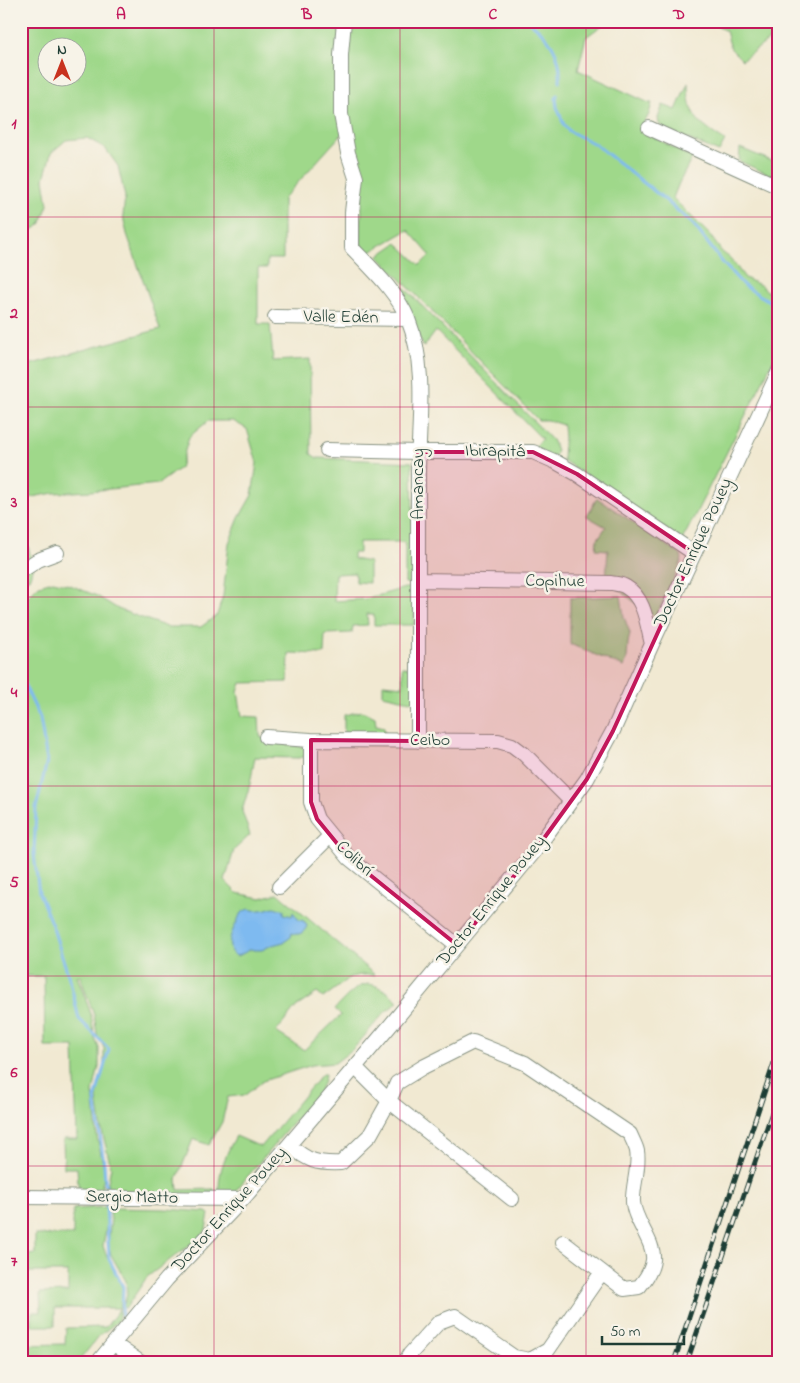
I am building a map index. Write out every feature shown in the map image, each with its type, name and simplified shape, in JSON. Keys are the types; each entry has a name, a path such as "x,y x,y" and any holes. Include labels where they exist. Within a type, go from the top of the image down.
{"street":[{"name":"Amancay","path":"344,21 341,55 341,114 348,153 356,178 352,212 352,248 395,294 408,318 418,354 421,398 418,452 418,741"},
{"path":"649,128 779,187"},
{"name":"Valle Edén","path":"275,317 408,318"},
{"name":"Doctor Enrique Pouey","path":"98,1362 167,1279 242,1200 355,1067 534,852 587,779 610,738 779,371"},
{"name":"Ibirapitá","path":"327,450 533,452 577,474 694,553"},
{"path":"21,571 38,560 57,553"},
{"name":"Copihue","path":"418,580 611,583 625,586 636,595 644,612 652,644"},
{"name":"Ceibo","path":"266,737 311,740 498,741 512,745 524,754 571,801"},
{"name":"Colibrí","path":"311,740 311,802 317,819 349,858 457,945"},
{"path":"279,887 330,836"},
{"path":"289,1145 304,1157 324,1164 341,1164 370,1135 390,1101 397,1083 423,1067 473,1042 525,1063 630,1134 637,1151 633,1202 640,1223 651,1244 654,1260 646,1278 639,1287 624,1289 563,1242"},
{"path":"355,1067 390,1101 512,1199"},
{"name":"Sergio Matto","path":"21,1197 242,1200"},
{"path":"406,1362 410,1354 439,1322 455,1316 514,1357 530,1360 548,1350 602,1272"},
{"path":"114,1344 140,1362"}],"highlighted area":[{"path":"418,452 533,452 577,474 694,553 613,731 587,779 534,852 457,945 349,858 317,819 311,802 311,740 418,741"}],"green space":[{"path":"21,21 608,21 586,37 578,70 652,103 642,127 643,131 692,158 673,198 709,234 745,278 760,285 779,299 779,349 682,540 563,460 563,425 547,420 538,420 378,256 397,243 420,265 430,255 408,230 370,252 552,440 557,450 553,461 528,455 542,439 436,331 424,347 394,288 362,254 362,196 349,126 283,199 283,259 267,259 267,268 258,268 258,324 270,324 273,361 310,359 311,454 317,458 412,462 414,584 405,583 405,542 359,542 359,553 353,553 353,559 369,562 369,583 356,582 355,573 335,574 334,601 366,599 409,588 415,593 414,625 374,625 374,614 367,614 368,625 353,626 352,633 325,634 324,654 289,653 288,682 241,683 238,692 242,716 259,717 260,736 267,742 304,747 310,752 309,756 298,758 255,757 242,811 250,835 234,850 225,881 237,893 261,898 278,893 375,975 351,977 323,998 317,993 296,1007 276,1032 304,1050 341,1015 335,1009 338,1005 363,985 368,984 380,987 397,1000 397,1003 385,1012 354,1048 335,1063 312,1065 263,1081 245,1095 228,1097 222,1122 209,1145 193,1139 177,1179 178,1190 214,1189 213,1199 106,1192 111,1167 102,1131 97,1099 104,1065 104,1048 97,1034 94,1015 80,976 77,976 91,1014 95,1039 99,1048 99,1066 93,1092 97,1136 105,1173 102,1185 104,1198 79,1197 77,1168 64,1168 63,1139 77,1139 74,1047 45,1047 44,976 21,976 21,603 39,585 53,581 70,585 97,596 118,609 167,627 201,627 217,615 223,596 229,543 239,518 252,495 257,463 247,429 233,421 208,421 189,437 180,468 158,484 54,493 21,499 21,367 160,329 127,234 123,216 125,197 118,166 105,148 87,138 66,140 51,153 44,179 48,205 40,225 21,237"},
{"path":"707,21 779,21 779,36 769,40 742,60 731,49 726,31"},
{"path":"688,83 690,104 693,112 708,130 725,141 719,152 667,130 659,124 658,118 663,105 676,110"},
{"path":"740,148 779,164 779,179 739,161"},
{"path":"597,498 681,555 680,565 656,616 649,614 606,579 608,550 596,549 597,540 606,527 587,516"},
{"path":"21,520 33,565 30,577 21,583"},
{"path":"621,596 624,617 630,633 624,667 570,644 570,598"},
{"path":"402,667 415,668 415,702 383,695 383,684 403,686"},
{"path":"362,711 375,717 376,725 384,727 385,744 344,742 344,715"},
{"path":"322,1074 325,1074 324,1080 315,1097 232,1195 220,1196 219,1181 223,1165 236,1136 261,1147"},
{"path":"106,1207 108,1218 103,1246 121,1281 123,1290 118,1321 99,1336 78,1362 21,1362 21,1345 65,1344 66,1328 106,1327 120,1308 55,1308 55,1326 32,1326 32,1312 41,1312 40,1293 68,1292 68,1272 28,1272 28,1255 35,1254 35,1235 73,1235 73,1209"},
{"path":"109,1208 165,1209 206,1212 209,1214 203,1235 147,1277 126,1308 123,1307 127,1295 126,1281 111,1255 108,1243 111,1219"}],"water":[{"path":"274,907 284,910 284,914 292,916 293,912 307,926 299,934 292,933 291,937 284,942 262,950 251,949 236,956 230,946 230,941 240,914 249,909 262,910"}],"waterway":[{"path":"528,21 553,46 559,62 560,81"},
{"path":"557,95 557,107 564,125 569,131 595,144 663,198 693,224 723,263 743,285 779,307"},
{"path":"21,678 40,718 47,761 36,808 34,854 39,893 53,928 70,981 79,1019 109,1049 95,1099 106,1193"},
{"path":"106,1203 109,1259 123,1287 122,1315"}],"railway":[{"path":"674,1362 779,1048"},
{"path":"687,1362 779,1092"}]}
